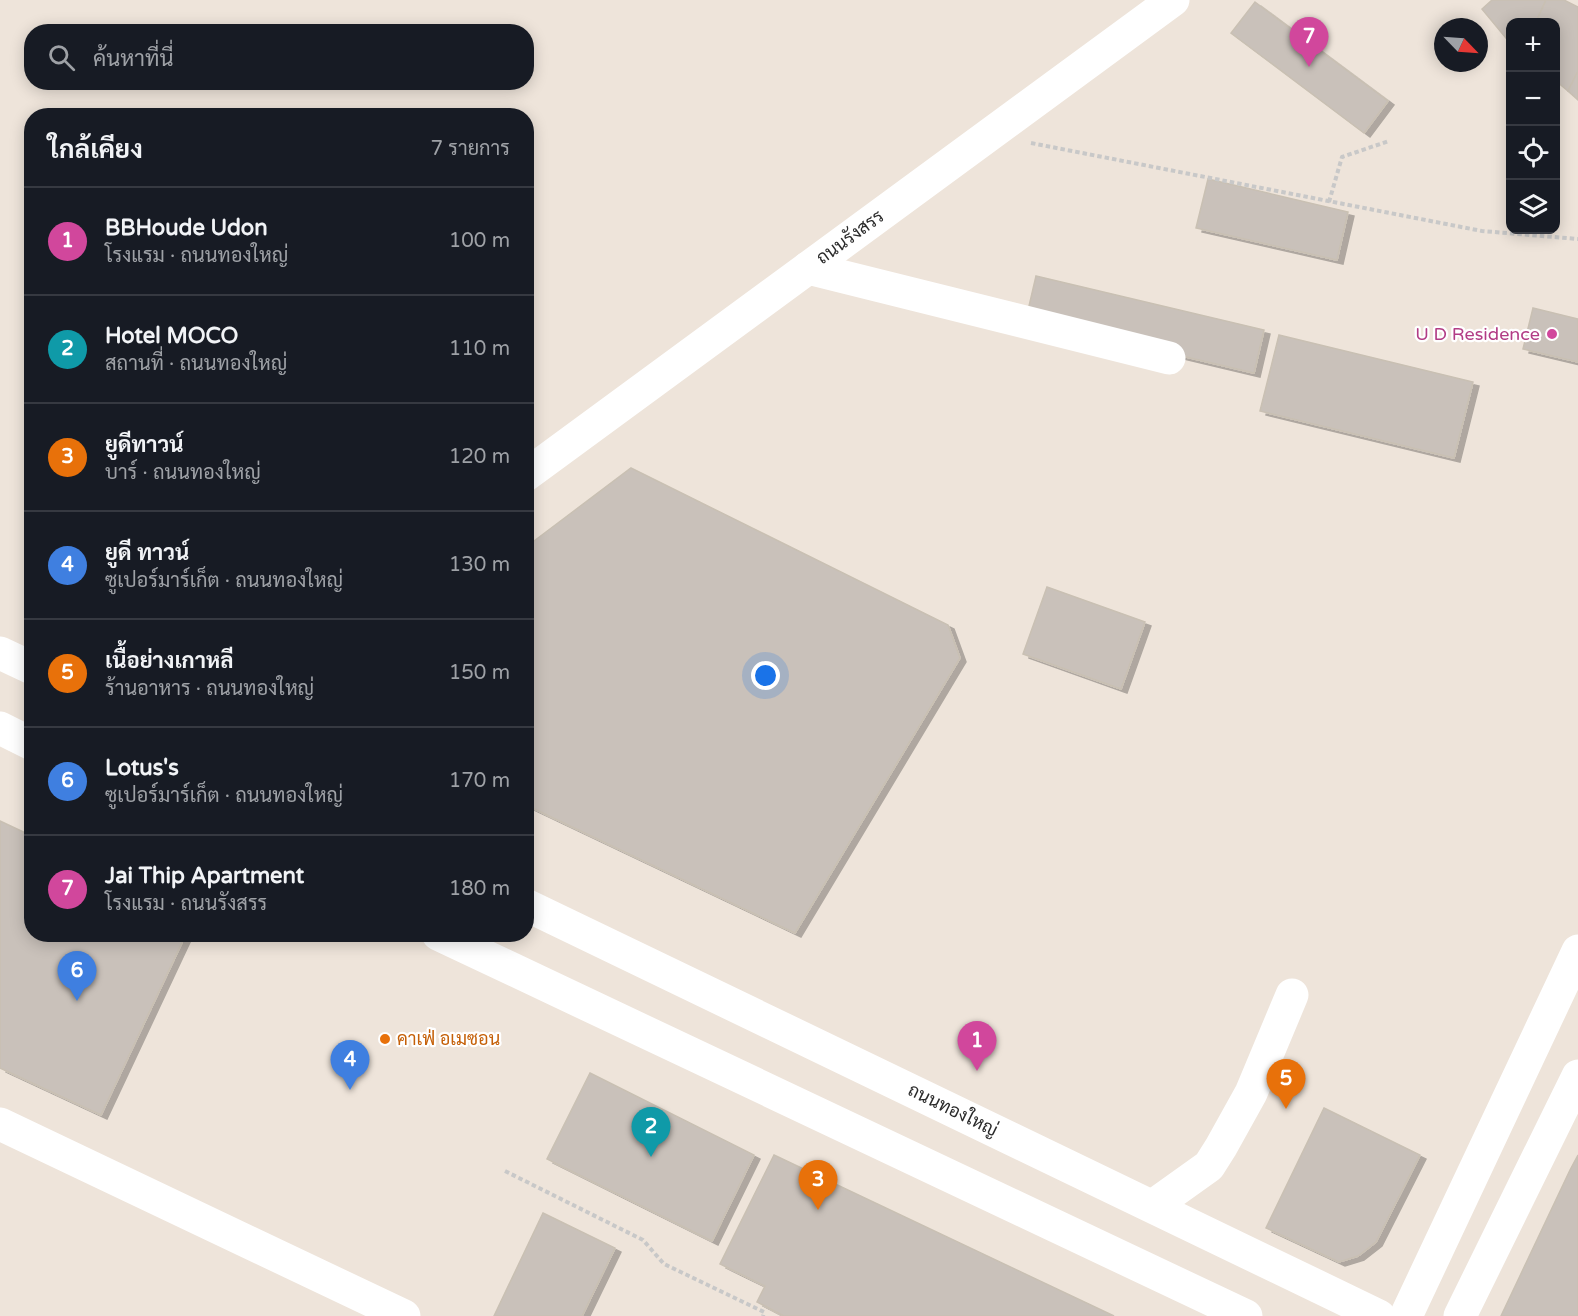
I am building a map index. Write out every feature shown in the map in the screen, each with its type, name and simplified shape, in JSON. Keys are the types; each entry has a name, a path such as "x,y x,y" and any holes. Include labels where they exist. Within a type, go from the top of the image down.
{"street":[{"name":"ถนนรังสรร","path":"534,469 1173,0"},
{"path":"808,268 1168,358"},
{"path":"0,653 24,664"},
{"path":"0,728 24,740"},
{"name":"ถนนทองใหญ่","path":"534,908 1379,1316"},
{"path":"455,942 1246,1316"},
{"path":"1406,1316 1578,951"},
{"path":"1153,1206 1209,1166 1221,1148 1251,1093 1292,995"},
{"path":"1460,1316 1578,1076"},
{"path":"0,1124 404,1316"}],"path":[{"path":"989,135 1482,231 1578,239"},
{"path":"1329,202 1342,157 1389,141"},
{"path":"504,1171 643,1240 664,1264 764,1312 763,1316"}],"building":[{"path":"1492,0 1546,0 1538,18 1506,18 1506,38 1482,9"},
{"path":"1546,0 1564,0 1578,7 1578,71 1568,91 1560,84 1560,18 1538,18"},
{"path":"1255,2 1388,101 1364,133 1231,33"},
{"path":"1578,71 1578,100 1568,91"},
{"path":"1208,179 1348,212 1337,260 1196,228"},
{"path":"1036,276 1264,330 1254,373 1026,319"},
{"name":"U D Residence","path":"1533,308 1578,319 1578,362 1523,349"},
{"path":"1279,335 1473,382 1454,458 1260,411"},
{"path":"631,468 948,625 960,658 795,933 534,809 534,541"},
{"path":"1047,587 1145,622 1121,689 1023,654"},
{"path":"0,821 24,832 24,942 182,942 101,1115 0,1068"},
{"path":"590,1073 754,1155 712,1241 547,1159"},
{"path":"1324,1108 1420,1155 1376,1242 1358,1256 1339,1262 1266,1228"},
{"path":"774,1155 1114,1316 784,1316 757,1302 765,1286 720,1264"},
{"path":"1578,1155 1578,1316 1501,1316 1570,1170"},
{"path":"543,1213 615,1248 582,1316 494,1316"}],"place":[{"name":"Jai Thip Apartment","path":"1309,67"},
{"name":"U D Residence","path":"1552,334"},
{"name":"Lotus's","path":"77,1001"},
{"name":"คาเฟ่ อเมซอน","path":"385,1039"},
{"name":"BBHoude Udon","path":"977,1071"},
{"name":"ยูดี ทาวน์","path":"350,1090"},
{"name":"เนื้อย่างเกาหลี","path":"1286,1109"},
{"name":"Hotel MOCO","path":"651,1157"},
{"name":"ยูดีทาวน์","path":"818,1210"}]}
